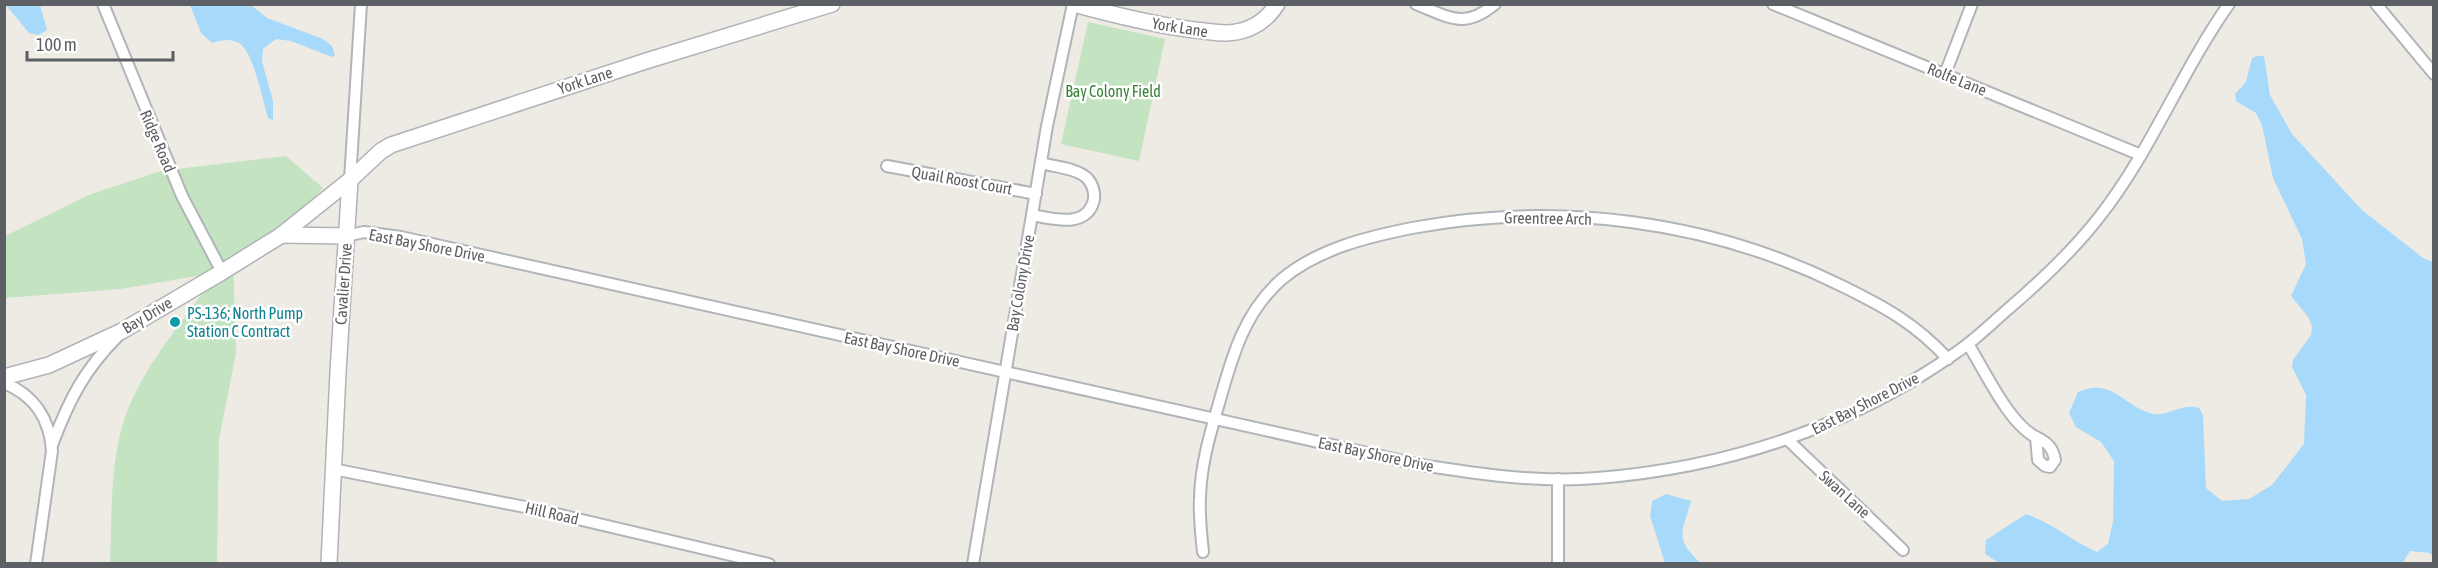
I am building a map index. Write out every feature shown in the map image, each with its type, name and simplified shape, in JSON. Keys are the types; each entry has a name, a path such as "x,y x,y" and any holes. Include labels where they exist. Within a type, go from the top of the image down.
{"street":[{"name":"Ridge Road","path":"103,4 182,196 222,272"},
{"name":"Cavalier Drive","path":"329,564 361,4"},
{"name":"York Lane","path":"350,180 381,151 401,141 646,61 832,4"},
{"name":"York Lane","path":"1073,4 1152,23 1224,33 1236,32 1256,25 1266,18 1277,4"},
{"name":"Bay Colony Drive","path":"973,564 1041,163 1066,27 1073,4"},
{"path":"1416,4 1449,17 1468,20 1479,17 1496,4"},
{"name":"Rolfe Lane","path":"1773,4 2141,155"},
{"path":"1945,74 1972,4"},
{"name":"East Bay Shore Drive","path":"346,236 364,232 401,237 1421,465 1482,474 1596,478 1690,466 1788,440 1868,406 1968,344 2028,292 2076,245 2101,214 2141,155 2229,4"},
{"path":"2376,4 2433,74"},
{"path":"1032,215 1076,219 1087,212 1094,198 1091,183 1080,173 1041,163"},
{"name":"Quail Roost Court","path":"887,166 1036,194"},
{"name":"Bay Drive","path":"4,377 49,364 122,331 281,234 350,180"},
{"name":"Greentree Arch","path":"1203,552 1200,499 1206,447 1241,334 1264,297 1293,271 1334,249 1398,231 1501,217 1549,215 1635,222 1683,230 1746,246 1819,274 1891,310 1928,337 1948,358"},
{"path":"281,234 346,236"},
{"path":"36,564 52,446 74,391 101,352 122,331"},
{"path":"1968,344 2010,415 2019,426 2036,436"},
{"path":"4,383 21,391 36,404 48,426 52,446"},
{"name":"Swan Lane","path":"1788,440 1903,550"},
{"name":"Hill Road","path":"333,468 535,509 770,564"},
{"path":"1558,478 1558,564"}],"green space":[{"name":"Bay Colony Field","path":"1088,22 1165,39 1139,161 1061,144"},
{"path":"286,156 323,188 284,227 233,258 236,353 219,439 217,563 110,563 113,477 122,427 147,372 205,290 203,275 120,289 5,298 5,236 91,194 161,171"}],"water":[{"path":"5,4 40,5 47,30 39,35 29,33"},
{"path":"190,5 251,5 267,18 323,39 332,46 335,55 332,57 291,41 276,39 263,49 262,61 273,101 273,120 268,118 253,66 244,48 232,40 212,43 201,33"},
{"path":"2264,56 2270,95 2292,134 2362,210 2423,258 2433,262 2433,557 2430,553 2410,551 2402,564 1999,563 1985,554 1986,540 2026,514 2097,552 2108,544 2113,521 2114,461 2101,442 2076,427 2069,413 2078,392 2089,388 2108,390 2139,409 2155,414 2186,407 2199,408 2203,415 2206,488 2222,501 2249,499 2272,485 2304,444 2306,395 2292,367 2293,360 2311,335 2312,327 2309,318 2291,296 2306,264 2302,239 2273,178 2262,125 2256,113 2236,101 2235,94 2246,82 2252,58"},
{"path":"1666,494 1691,501 1682,535 1686,547 1700,563 1665,563 1650,516 1652,501"}],"place":[{"name":"PS-136; North Pump Station C Contract","path":"175,322"}]}
